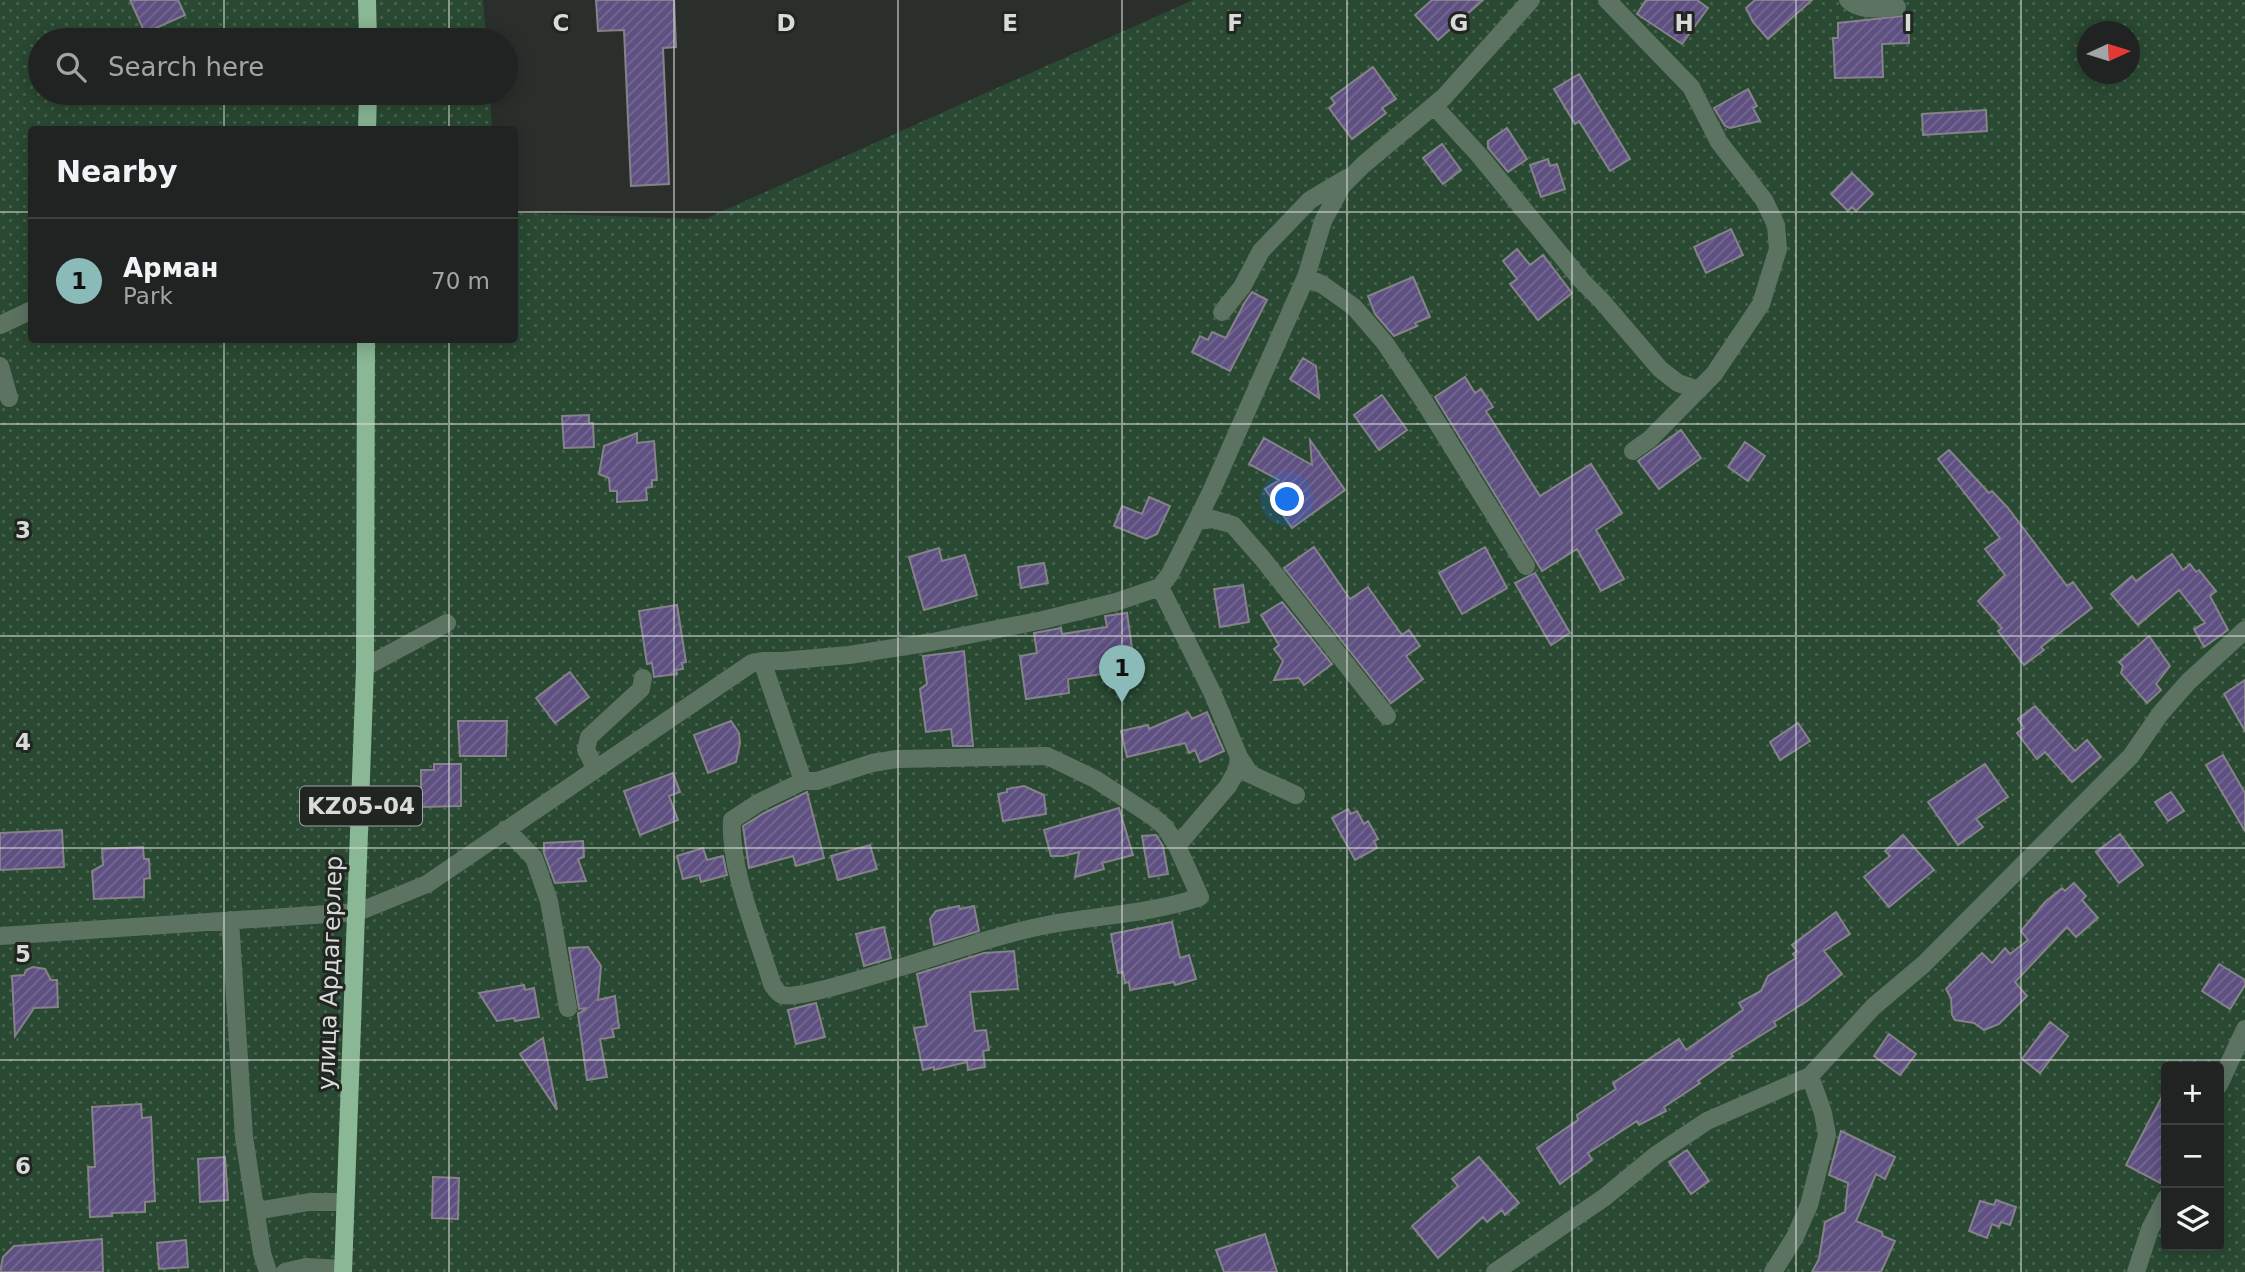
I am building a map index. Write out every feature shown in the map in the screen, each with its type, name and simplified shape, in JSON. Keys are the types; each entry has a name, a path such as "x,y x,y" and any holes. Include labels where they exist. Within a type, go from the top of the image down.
{"main road":[{"path":"367,0 368,28"},
{"path":"368,126 369,105"},
{"name":"улица Ардагерлер","path":"343,1270 365,667 366,343"}],"street":[{"path":"0,936 358,912 427,884 752,663 849,655 932,642 1043,620 1115,602 1160,587 1170,574 1197,521 1306,277 1323,222 1342,186 1444,97 1531,0"},
{"path":"1606,0 1691,88 1719,142 1764,200 1776,225 1778,249 1761,304 1714,374 1650,439 1633,451"},
{"path":"1848,0 1852,4 1871,9 1897,7"},
{"path":"1433,106 1479,155 1582,281 1660,369 1678,383 1699,390"},
{"path":"1222,312 1242,287 1261,251 1310,200 1353,175"},
{"path":"1306,277 1324,285 1354,307 1385,343 1425,402 1526,566"},
{"path":"0,326 28,312"},
{"path":"0,366 9,398"},
{"path":"1197,521 1213,519 1233,525 1387,716"},
{"path":"1160,587 1212,692 1239,757 1250,774 1296,794"},
{"path":"365,667 447,623"},
{"path":"1495,1272 1605,1198 1656,1155 1707,1121 1810,1076 1873,1007 1924,964 2131,756 2160,714 2188,682 2245,631"},
{"path":"762,661 803,781"},
{"path":"596,769 586,750 589,737 641,689 643,678"},
{"path":"1047,756 1095,779 1165,827 1177,846 1200,897 1146,912 1048,925 983,941 814,991 784,996 772,984 736,867 731,836 732,820 758,803 803,781 817,781 872,763 897,759 1047,756"},
{"path":"1177,846 1228,786 1237,770 1239,757"},
{"path":"506,829 534,858 549,901 568,1008"},
{"path":"230,920 244,1137 262,1253 268,1272"},
{"path":"2224,1074 2245,1029"},
{"path":"1773,1272 1795,1237 1810,1205 1827,1135 1823,1113 1810,1076"},
{"path":"256,1210 309,1202 345,1202"},
{"path":"2136,1272 2150,1229 2161,1208"},
{"path":"285,1272 306,1267 343,1270"}],"green space":[{"path":"0,0 483,0 485,28 28,28 28,105 491,105 492,126 28,126 28,343 518,343 518,213 705,219 1193,0 2245,0 2245,1272 0,1272"}],"building":[{"path":"130,0 178,0 185,15 156,28 143,28"},
{"path":"596,0 674,0 676,47 663,48 669,184 631,186 624,30 598,31"},
{"path":"1432,0 1483,0 1438,40 1415,15"},
{"path":"1646,0 1697,0 1708,8 1682,44 1637,14"},
{"path":"1755,0 1812,0 1768,39 1753,22 1746,8"},
{"path":"1908,16 1909,43 1882,44 1883,77 1835,78 1833,38 1838,38 1838,23"},
{"path":"1373,67 1396,99 1382,108 1386,113 1352,139 1329,108 1335,103 1331,98"},
{"path":"1579,74 1630,159 1610,171 1579,121 1575,124 1554,89"},
{"path":"1748,89 1757,106 1753,108 1760,121 1730,128 1725,126 1714,108"},
{"path":"1986,110 1987,131 1923,135 1922,114"},
{"path":"1507,128 1527,159 1508,172 1488,148 1488,141"},
{"path":"1442,144 1461,170 1443,184 1423,158"},
{"path":"1548,159 1550,166 1557,164 1565,189 1541,197 1530,165"},
{"path":"1852,173 1873,194 1856,211 1852,207 1848,211 1831,194"},
{"path":"1731,229 1743,255 1706,273 1694,247"},
{"path":"1517,249 1530,265 1543,255 1572,293 1538,320 1510,284 1517,279 1503,261"},
{"path":"1413,277 1430,317 1394,336 1375,314 1368,296"},
{"path":"1252,292 1267,300 1230,371 1192,352 1200,336 1208,340 1212,332 1226,338"},
{"path":"1303,358 1316,366 1319,398 1290,379"},
{"path":"1465,377 1475,393 1481,389 1493,407 1486,411 1540,496 1591,464 1622,513 1596,530 1624,579 1601,591 1577,549 1542,571 1435,397"},
{"path":"1382,395 1407,430 1379,450 1354,415"},
{"path":"589,415 589,423 593,423 594,447 564,448 562,416"},
{"path":"1681,430 1701,458 1659,489 1638,461"},
{"path":"637,433 637,443 654,441 657,480 652,480 652,487 646,488 647,500 617,502 617,491 610,491 609,478 599,474 604,446"},
{"path":"1264,438 1312,465 1310,440 1345,490 1292,528 1265,489 1279,480 1249,464"},
{"path":"1745,442 1765,456 1748,481 1728,467"},
{"path":"1949,450 1989,493 1992,491 2008,508 2067,586 2073,582 2092,608 2041,647 2044,650 2024,665 1998,631 2002,628 1978,601 2005,575 1985,549 2000,538 1938,459"},
{"path":"1149,497 1170,506 1157,534 1146,539 1114,526 1122,506 1142,514"},
{"path":"1314,547 1350,599 1368,587 1402,635 1409,630 1420,646 1406,656 1423,679 1391,703 1284,568"},
{"path":"1485,547 1507,588 1462,614 1439,573"},
{"path":"939,548 942,561 965,555 977,595 924,610 909,557"},
{"path":"2172,554 2183,570 2190,564 2196,572 2199,570 2216,591 2210,596 2228,630 2204,647 2194,629 2205,623 2179,590 2138,625 2111,594 2132,576 2136,581"},
{"path":"1044,563 1048,583 1021,588 1018,567"},
{"path":"1535,573 1570,633 1551,645 1515,583"},
{"path":"1243,585 1249,622 1220,627 1214,589"},
{"path":"1282,602 1332,664 1304,685 1299,678 1274,680 1283,661 1274,649 1279,645 1261,615"},
{"path":"677,605 686,662 682,663 683,669 676,670 677,674 654,677 652,663 647,664 639,611"},
{"path":"1127,613 1135,669 1068,679 1069,693 1026,699 1020,656 1037,653 1034,633 1061,628 1062,634 1107,627 1105,616"},
{"path":"2149,636 2170,666 2156,684 2161,690 2147,703 2121,673 2123,666 2119,662"},
{"path":"964,651 973,746 953,746 951,729 926,732 920,689 927,684 923,656"},
{"path":"570,672 589,697 555,723 536,698"},
{"path":"2245,680 2245,731 2224,694"},
{"path":"2035,706 2075,751 2087,740 2101,757 2072,782 2045,752 2037,759 2017,733 2024,728 2018,719"},
{"path":"1188,712 1192,719 1207,712 1224,751 1200,762 1195,750 1189,753 1185,743 1127,757 1121,731 1148,725 1149,729"},
{"path":"458,721 507,721 506,756 460,756"},
{"path":"731,721 739,733 736,762 708,773 694,735"},
{"path":"1798,723 1810,741 1780,760 1770,742"},
{"path":"2223,755 2245,793 2245,831 2206,765"},
{"path":"434,764 461,764 461,806 421,807 421,770 434,770"},
{"path":"1985,764 2008,797 1976,819 1983,827 1958,845 1928,802"},
{"path":"673,773 680,792 669,796 678,820 640,835 624,791"},
{"path":"1024,786 1044,795 1046,814 1003,821 998,794 1007,792 1007,789"},
{"path":"807,792 824,858 796,866 793,856 749,868 743,826"},
{"path":"2171,792 2184,811 2168,821 2155,802"},
{"path":"1119,808 1133,855 1102,863 1104,869 1075,877 1079,852 1051,856 1044,830"},
{"path":"1348,809 1351,814 1357,811 1364,824 1368,821 1378,839 1374,841 1377,848 1355,860 1332,818"},
{"path":"62,830 64,867 0,870 0,833"},
{"path":"2120,834 2143,865 2119,883 2096,852"},
{"path":"1156,835 1163,846 1168,874 1149,877 1142,836"},
{"path":"1903,835 1934,870 1889,907 1864,877 1890,856 1885,851"},
{"path":"583,841 584,857 578,859 586,881 555,883 544,853 544,843"},
{"path":"870,845 877,869 838,880 831,856"},
{"path":"143,847 144,859 149,859 150,878 144,879 144,897 94,899 92,871 103,865 102,849"},
{"path":"703,848 707,860 723,856 727,875 701,882 699,875 683,879 677,856"},
{"path":"2074,883 2086,896 2082,900 2098,918 2076,937 2067,927 2015,982 2027,996 1999,1024 1984,1030 1974,1023 1955,1020 1951,998 1946,989 1982,953 1992,963 2005,948 2010,954 2028,940 2021,931 2045,902 2062,888 2065,891"},
{"path":"959,906 960,909 974,906 979,931 934,945 930,919 936,911"},
{"path":"1836,912 1850,934 1824,951 1842,974 1774,1022 1776,1026 1731,1054 1733,1056 1698,1081 1700,1083 1664,1107 1666,1111 1639,1125 1637,1121 1588,1153 1592,1160 1560,1184 1537,1148 1578,1120 1577,1115 1616,1089 1613,1083 1679,1039 1686,1050 1743,1010 1739,1003 1761,991 1768,976 1796,958 1793,954 1797,951 1792,945"},
{"path":"1172,922 1180,958 1189,955 1196,979 1175,985 1174,982 1130,990 1129,982 1125,983 1123,972 1118,973 1111,934"},
{"path":"884,927 891,958 864,966 856,934"},
{"path":"588,947 601,966 598,1000 615,996 619,1028 612,1029 614,1037 600,1039 607,1077 587,1080 578,1014 587,1008 579,1009 569,948"},
{"path":"1014,951 1018,989 970,992 975,1031 986,1030 989,1050 983,1051 985,1067 968,1070 967,1062 923,1070 914,1028 927,1026 917,974 984,953"},
{"path":"2219,964 2245,980 2245,985 2230,1009 2202,991"},
{"path":"33,967 45,969 51,980 57,980 58,1007 34,1008 15,1036 12,976 24,975 26,970"},
{"path":"524,985 525,990 534,988 539,1017 497,1021 479,993"},
{"path":"816,1003 825,1037 796,1044 788,1010"},
{"path":"2050,1022 2068,1036 2040,1073 2022,1059"},
{"path":"1889,1034 1916,1054 1900,1075 1874,1056"},
{"path":"543,1038 557,1110 520,1054"},
{"path":"2161,1098 2160,1183 2126,1165"},
{"path":"141,1104 142,1118 151,1117 155,1201 145,1202 145,1212 90,1217 88,1167 95,1167 92,1107"},
{"path":"1841,1131 1895,1157 1885,1179 1876,1174 1856,1221 1895,1241 1881,1272 1812,1272 1819,1259 1825,1222 1845,1212 1848,1183 1829,1175"},
{"path":"1687,1150 1709,1181 1691,1194 1669,1162"},
{"path":"225,1157 228,1200 200,1202 198,1159"},
{"path":"1479,1157 1519,1203 1505,1215 1502,1210 1487,1222 1483,1217 1438,1258 1412,1226 1458,1186 1452,1179"},
{"path":"433,1177 459,1178 458,1219 432,1218"},
{"path":"1996,1200 2016,1207 2010,1225 2001,1222 1999,1227 1992,1224 1987,1238 1969,1231 1980,1201 1994,1205"},
{"path":"1265,1234 1277,1272 1224,1272 1216,1250"},
{"path":"102,1239 103,1272 0,1272 3,1257 14,1246"},
{"path":"186,1240 188,1267 159,1269 157,1243"}],"place":[{"name":"Арман","path":"1122,703"}]}
